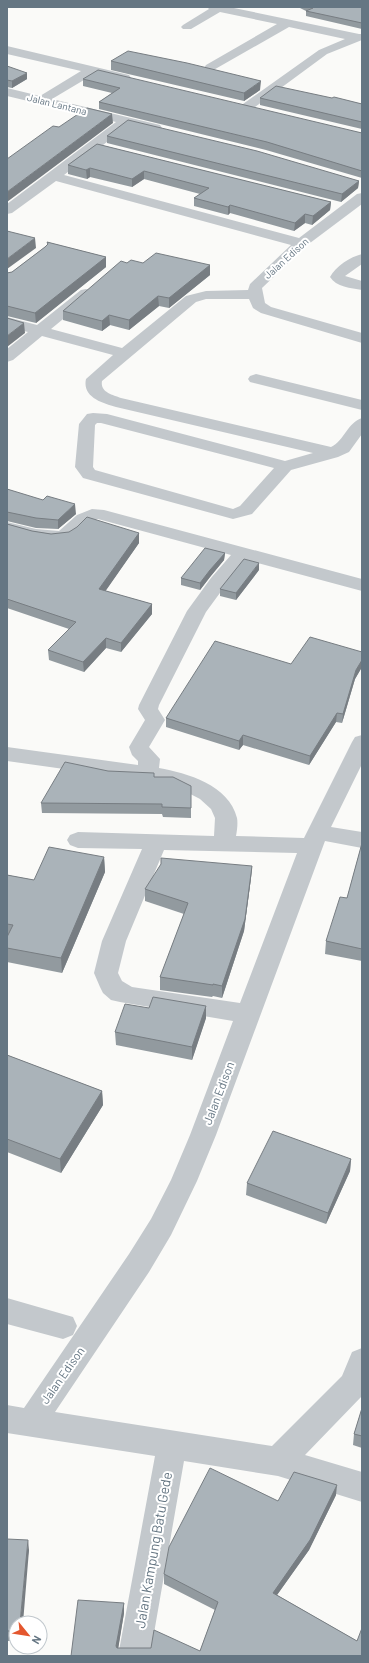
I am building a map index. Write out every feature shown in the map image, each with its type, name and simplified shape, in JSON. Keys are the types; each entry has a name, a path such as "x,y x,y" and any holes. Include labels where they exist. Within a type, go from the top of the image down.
{"street":[{"path":"187,27 216,8 360,37"},
{"path":"210,68 287,23"},
{"path":"247,107 320,54 360,37"},
{"path":"7,50 137,81"},
{"path":"42,100 92,70"},
{"name":"Jalan Lantana","path":"7,92 171,132"},
{"path":"233,104 262,111"},
{"path":"7,210 54,176 126,120"},
{"path":"94,145 110,149"},
{"path":"54,176 301,243"},
{"name":"Jalan Edison","path":"255,294 255,287 301,243 362,197"},
{"path":"331,205 346,209"},
{"path":"362,258 340,272 337,276 343,281 362,286"},
{"path":"7,357 95,285"},
{"path":"332,453 108,399 97,392 93,388 92,384 94,379 190,299 206,295 255,294 258,305 271,312 362,338"},
{"path":"7,322 124,353"},
{"path":"256,379 362,405"},
{"path":"285,466 246,510 233,514 90,474 84,467 87,424 93,418 101,418 285,466 332,453 343,448 362,423"},
{"path":"7,527 45,536 59,536 64,535 85,517 98,514 362,585"},
{"path":"148,773 149,759 139,750 139,747 155,720 148,709 149,705 197,611 242,553"},
{"name":"Jalan Edison","path":"19,1420 139,1263 161,1227 184,1181 315,839 362,742"},
{"path":"7,754 148,773 175,778 190,784 208,794 220,805 226,818 226,844"},
{"path":"78,840 226,844 315,839 362,840"},
{"path":"156,842 114,941 106,973 112,987 120,993 132,996 248,1014"},
{"path":"7,1311 63,1326"},
{"path":"278,1461 359,1376"},
{"path":"19,1420 278,1461 362,1487"},
{"name":"Jalan Kampung Batu Gede","path":"134,1656 172,1444"}],"building":[{"path":"310,7 362,7 362,23 306,11 313,8"},
{"path":"128,51 187,63 261,81 244,93 111,61"},
{"path":"7,66 27,73 12,81 7,80"},
{"path":"98,70 362,133 362,171 267,142 99,102 120,88 83,79"},
{"path":"276,86 362,104 362,122 260,98"},
{"path":"87,108 112,114 7,192 7,159 53,126 59,127"},
{"path":"128,120 257,151 359,181 342,194 107,136"},
{"path":"97,144 331,202 313,216 305,214 295,223 230,205 228,207 194,198 209,188 144,171 132,179 90,168 86,170 68,165"},
{"path":"7,231 35,238 7,259"},
{"path":"47,242 106,257 35,313 7,306 7,273 12,272 45,247 48,244"},
{"path":"156,253 210,265 169,298 158,296 129,320 109,315 102,321 63,311 121,261 127,263 131,260 143,263"},
{"path":"7,318 24,323 7,336"},
{"path":"7,489 43,500 47,496 75,504 58,520 36,518 7,512"},
{"path":"87,517 139,533 99,589 152,604 121,643 106,638 83,662 48,650 76,622 7,599 7,524 32,531 51,534 69,532 77,527"},
{"path":"205,548 225,553 200,583 181,578"},
{"path":"244,559 259,563 236,593 220,589"},
{"path":"310,637 362,652 362,660 356,670 343,714 337,713 310,756 243,735 239,741 166,718 215,641 291,664"},
{"path":"65,762 108,771 154,773 154,777 173,777 191,786 191,808 162,807 162,804 41,803"},
{"path":"362,843 362,949 326,941 340,897 347,898"},
{"path":"49,847 104,857 61,958 7,948 7,937 13,925 7,924 7,875 34,880"},
{"path":"161,858 252,866 245,919 222,986 160,977 188,903 145,889 161,864"},
{"path":"153,997 206,1006 192,1047 115,1032 125,1004 149,1008"},
{"path":"7,1055 102,1091 60,1159 7,1139"},
{"path":"273,1131 351,1159 328,1213 247,1183"},
{"path":"362,1408 362,1436 354,1434"},
{"path":"210,1468 278,1501 294,1472 337,1485 310,1540 273,1593 357,1641 362,1628 362,1656 71,1656 78,1600 124,1603 116,1646 117,1648 151,1648 154,1630 200,1651 218,1602 164,1574 169,1547"},
{"path":"7,1539 28,1540 21,1615 8,1615 7,1631"}]}
